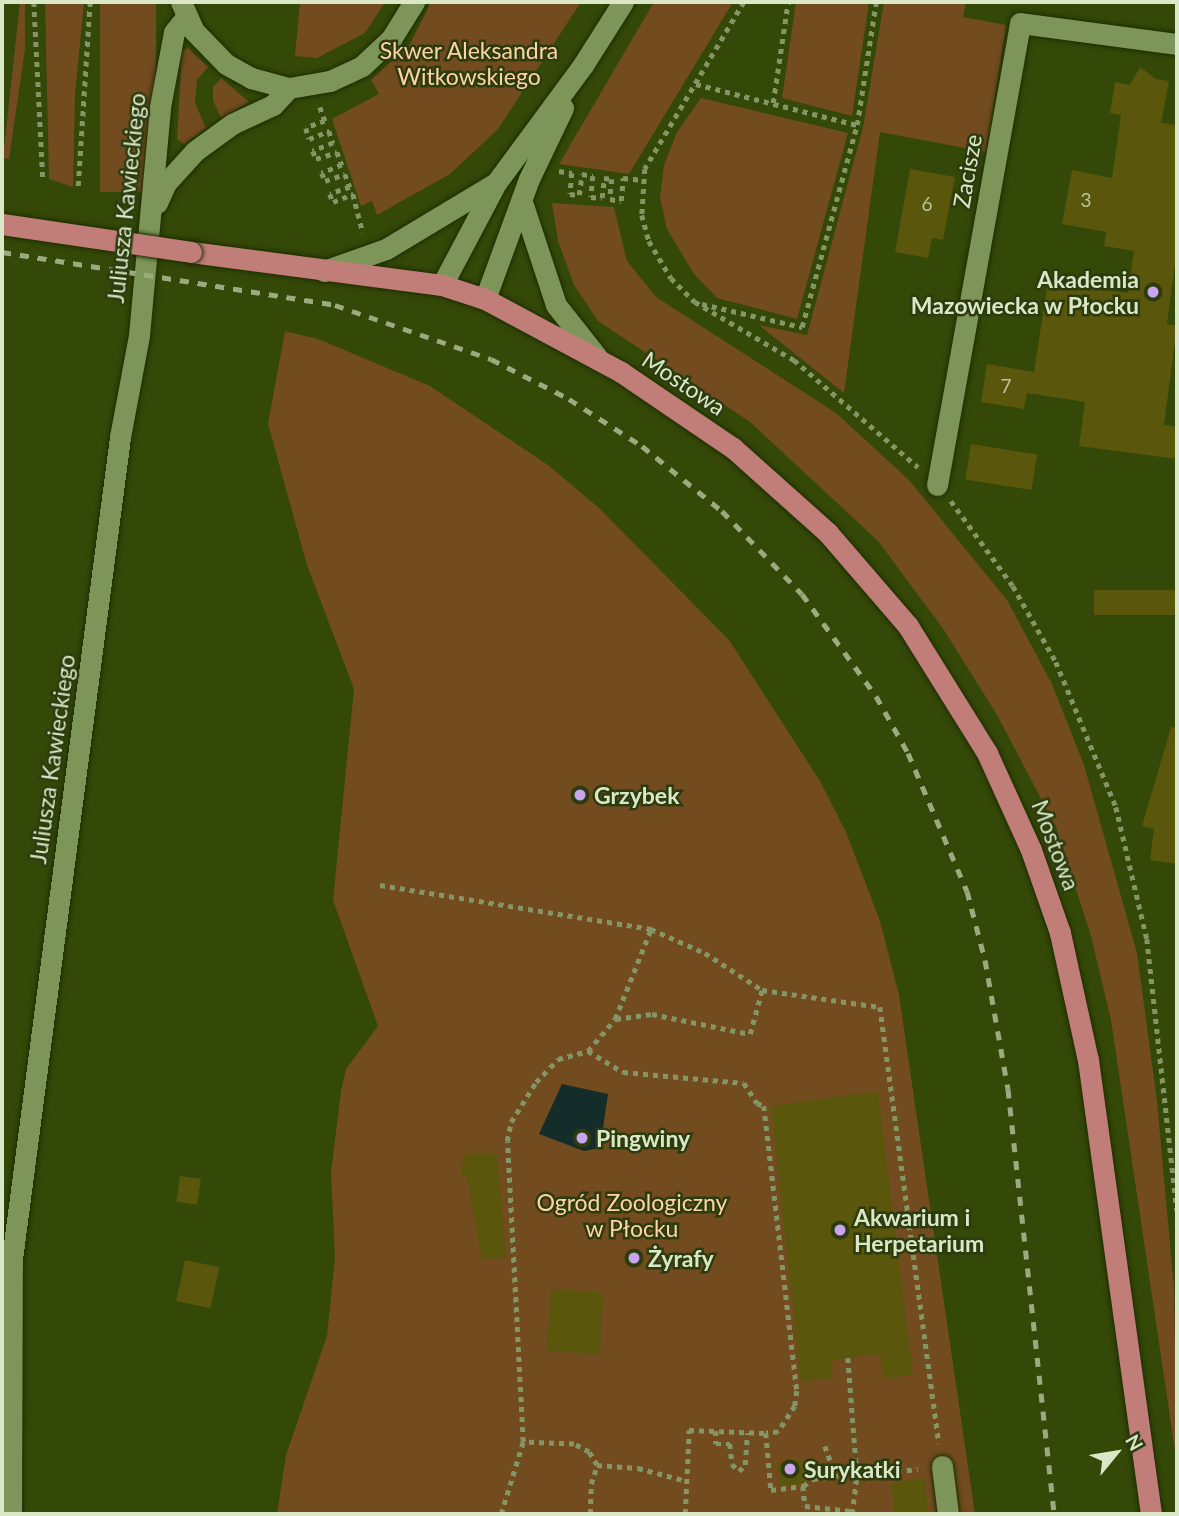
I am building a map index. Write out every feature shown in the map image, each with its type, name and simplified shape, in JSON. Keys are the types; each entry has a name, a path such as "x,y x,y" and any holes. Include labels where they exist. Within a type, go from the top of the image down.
{"main road":[{"name":"Mostowa","path":"2,224 320,273 442,285 485,299 599,359 741,455 842,548 931,659 1003,785 1045,887 1071,973 1119,1259 1151,1514"}],"street":[{"path":"184,9 200,39 226,64 251,78 289,88 330,81 362,66 391,39 414,2"},
{"name":"Mostowa","path":"442,285 496,183 583,65 623,2"},
{"name":"Juliusza Kawieckiego","path":"11,1514 12,1259 153,212 164,85 174,32 184,9"},
{"name":"Zacisze","path":"937,485 1020,23 1177,44"},
{"name":"Mostowa","path":"485,299 523,205 529,179 583,65"},
{"path":"153,212 166,183 195,150 232,124 273,105 289,88"},
{"name":"Mostowa","path":"320,273 386,249 496,183"},
{"name":"Mostowa","path":"523,205 556,305 599,359"},
{"path":"942,1466 948,1514"}],"path":[{"path":"34,2 43,181"},
{"path":"78,186 90,2"},
{"path":"744,2 650,158 643,180 642,215 649,241 671,278 695,302 794,360 937,485 982,540 1037,626 1079,713 1116,807 1147,939 1177,1210"},
{"path":"773,103 789,2"},
{"path":"695,302 802,327 857,125 876,2"},
{"path":"696,84 857,125"},
{"path":"320,107 325,121 306,128 309,139 329,131 333,143 313,150 317,159 337,152 342,165 321,173 325,181 345,174 350,187 330,194 333,202 353,194 364,237"},
{"path":"550,170 572,173 570,194 579,195 582,174 593,176 591,197 601,198 604,178 612,179 610,199 621,201 623,178 643,180"},
{"path":"380,885 650,929 705,953 762,990 880,1007 942,1466 857,1475 836,1476 806,1481 803,1486 805,1506 852,1512 857,1475 848,1358"},
{"path":"500,1514 523,1442 507,1141 511,1122 536,1082 558,1059 588,1051 615,1019 650,929"},
{"path":"615,1019 652,1014 750,1034 762,990"},
{"path":"588,1051 623,1072 744,1083 757,1104 764,1106 797,1391 795,1406 778,1432 690,1430 685,1514"},
{"path":"716,1431 716,1444 730,1444 732,1464 739,1471 745,1465 747,1433"},
{"path":"766,1433 771,1490 803,1486"},
{"path":"523,1442 574,1444 589,1452 597,1465 590,1514"},
{"path":"825,1446 836,1476"},
{"path":"597,1465 638,1468 687,1481"},
{"path":"814,1514 818,1508"}],"green space":[{"path":"20,2 25,2 25,49 9,159 3,158"},
{"path":"45,2 84,2 75,95 73,187 49,179"},
{"path":"100,2 156,2 156,192 100,192"},
{"path":"300,2 385,2 365,33 317,58 295,56"},
{"name":"Skwer Aleksandra Witkowskiego","path":"431,2 581,2 498,129 450,174 377,215 372,201 361,206 332,119 379,94 371,80 410,44"},
{"path":"654,2 733,2 629,174 559,164"},
{"path":"796,2 869,2 852,116 782,98"},
{"path":"884,2 966,2 963,17 1006,25 986,152 880,132 844,393 759,325 807,335 863,127"},
{"path":"187,47 208,67 197,80 195,103 206,128 184,144 177,139 182,53"},
{"path":"221,78 249,102 221,118 213,101 213,87"},
{"path":"701,98 848,133 797,319 717,298 694,274 667,229 660,198 664,165 677,132"},
{"path":"552,203 614,207 627,261 656,297 836,413 909,480 1007,600 1052,684 1084,765 1137,953 1157,1101 1174,1288 1177,1464 1111,1020 1091,936 1056,827 997,715 944,630 878,541 750,422 598,321 574,285 558,241"},
{"name":"Ogród Zoologiczny w Płocku","path":"285,331 318,339 430,386 548,465 599,508 729,640 820,781 846,832 880,921 899,995 975,1514 277,1514 286,1455 327,1336 335,1257 331,1173 341,1091 346,1069 378,1026 333,900 354,689 307,565 268,424"}],"water":[{"path":"562,1084 608,1094 600,1148 584,1151 539,1134"}],"building":[{"path":"1140,67 1156,79 1169,81 1161,123 1177,125 1177,250 1167,324 1177,326 1164,425 1177,427 1177,459 1079,446 1085,402 1027,393 1024,409 981,402 987,364 1034,372 1048,281 1128,293 1134,251 1104,246 1106,232 1062,224 1072,170 1112,178 1121,115 1110,113 1115,82 1130,85"},
{"path":"910,169 955,177 943,240 932,238 928,258 895,252"},
{"path":"971,444 1037,454 1032,490 965,480"},
{"path":"1094,590 1177,590 1177,615 1094,615"},
{"path":"1171,727 1177,728 1177,864 1150,860 1154,829 1142,826"},
{"name":"Akwarium i Herpetarium","path":"878,1091 913,1375 884,1378 880,1354 831,1360 833,1378 801,1382 771,1106"},
{"path":"465,1154 497,1154 506,1257 482,1260 467,1176 460,1176"},
{"path":"180,1176 201,1179 197,1205 176,1202"},
{"path":"185,1260 219,1267 211,1308 176,1301"},
{"path":"551,1289 604,1293 600,1355 547,1351"},
{"name":"Surykatki","path":"801,1460 804,1484 780,1487 777,1463"},
{"path":"925,1478 928,1514 895,1514 891,1483"}],"railway":[{"path":"2,252 335,305 491,359 569,399 642,446 722,511 802,594 876,696 908,753 967,891 985,960 1008,1089 1054,1514"}],"place":[{"name":"Akademia Mazowiecka w Płocku","path":"1153,292"},
{"name":"Grzybek","path":"580,795"},
{"name":"Pingwiny","path":"582,1138"},
{"name":"Akwarium i Herpetarium","path":"840,1230"},
{"name":"Żyrafy","path":"634,1258"},
{"name":"Surykatki","path":"790,1469"}]}
